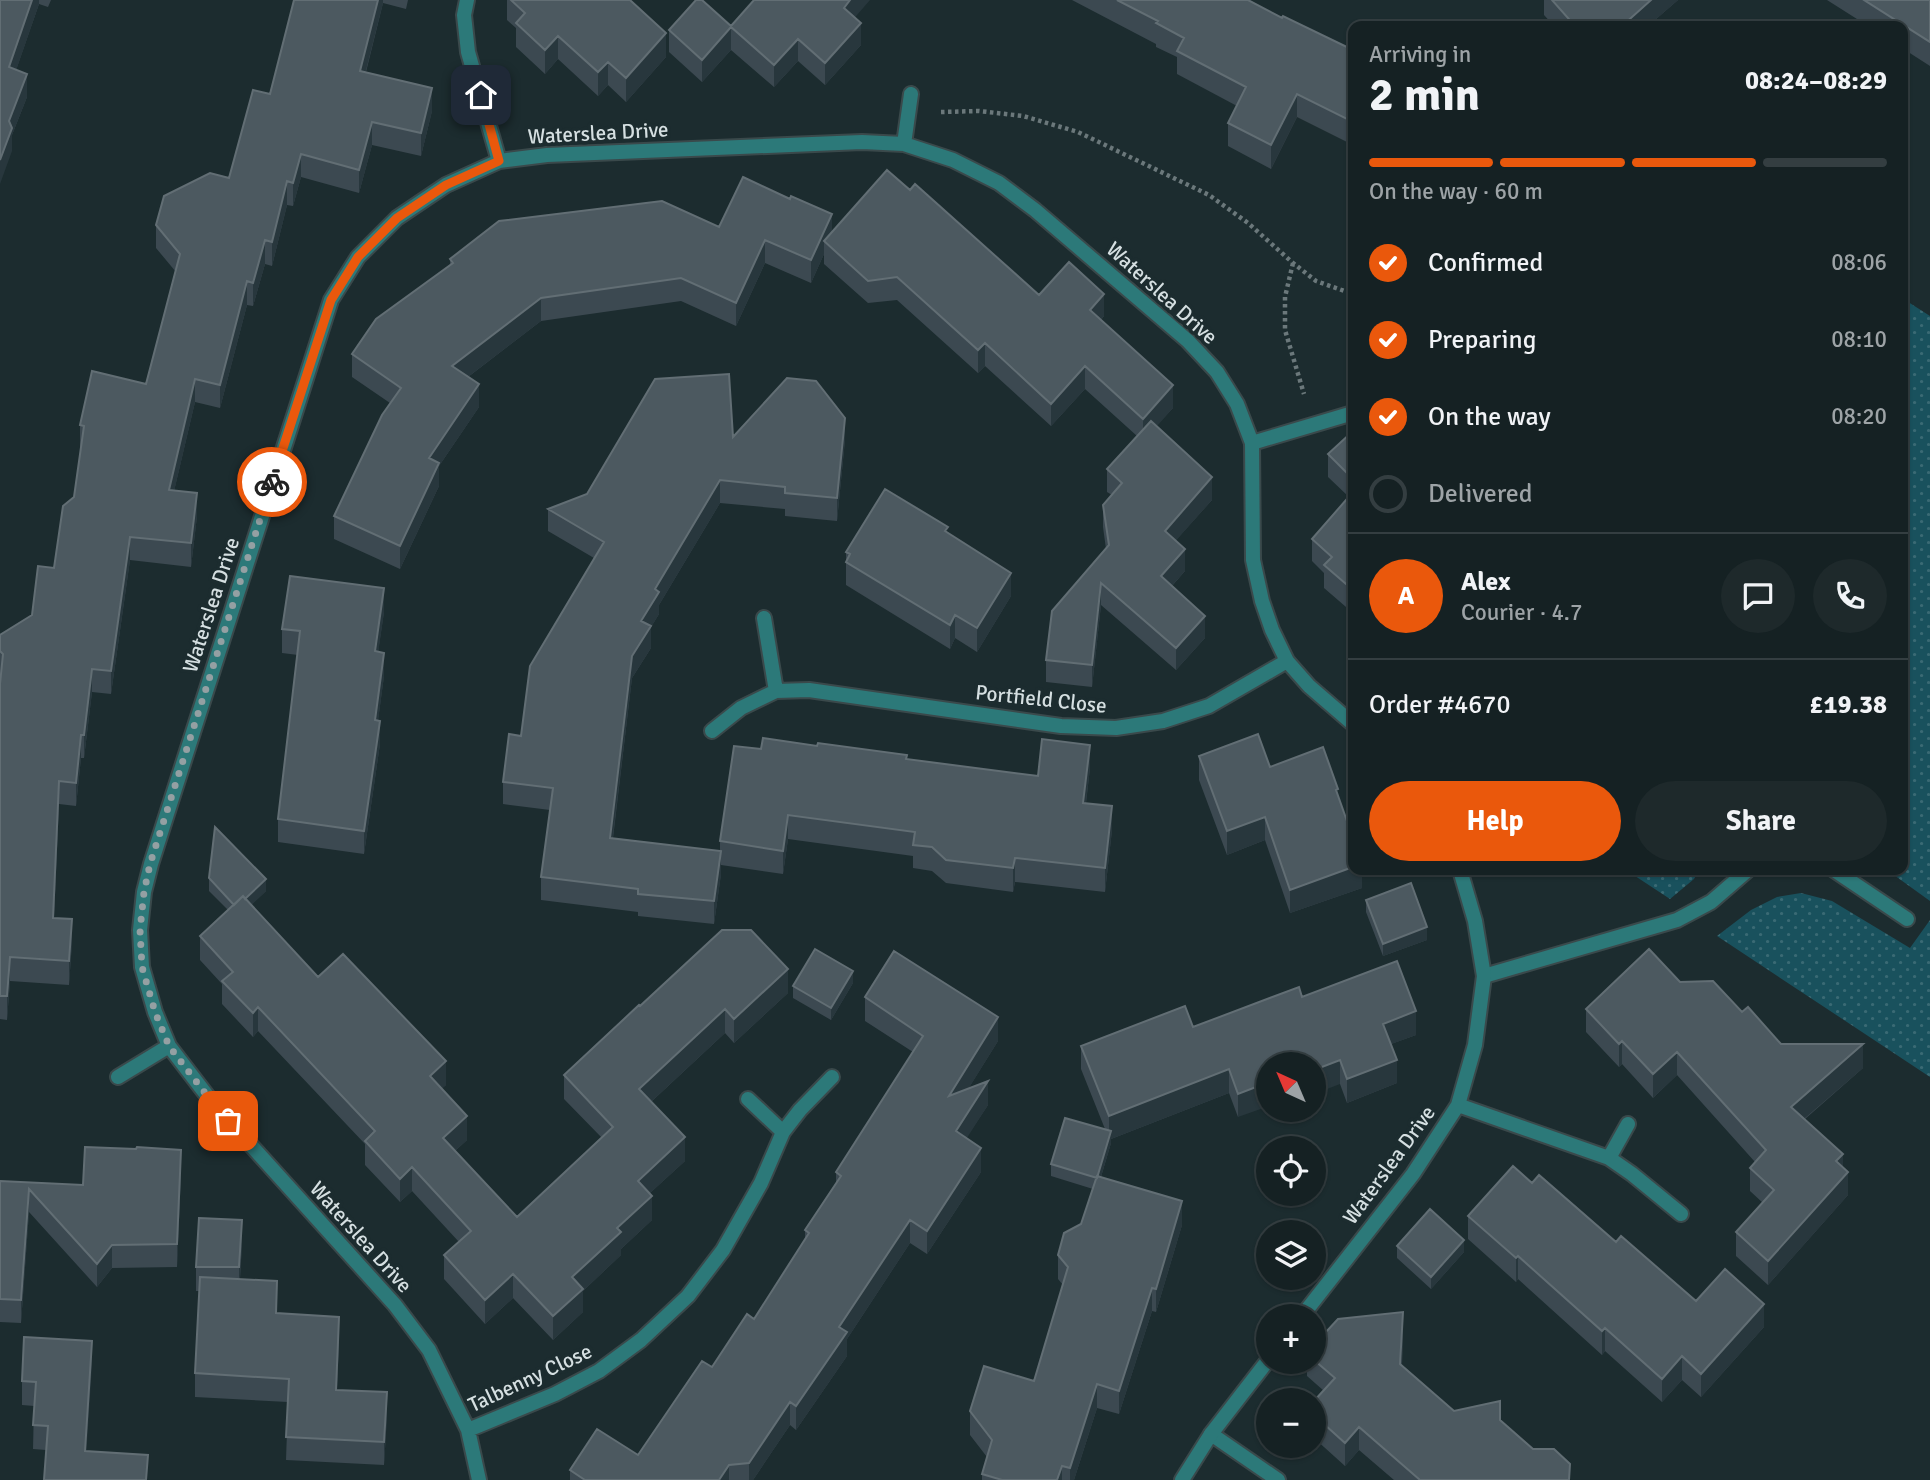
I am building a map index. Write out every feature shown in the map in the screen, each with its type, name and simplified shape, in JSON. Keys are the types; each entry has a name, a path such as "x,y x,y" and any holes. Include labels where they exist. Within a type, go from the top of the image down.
{"street":[{"path":"467,0 464,15 468,52 499,161"},
{"path":"904,144 911,94"},
{"name":"Waterslea Drive","path":"479,1480 468,1430 429,1350 396,1305 212,1102 169,1046 155,1012 142,967 140,930 150,864 331,300 358,257 397,218 446,185 499,161 547,155 862,142 904,144 953,160 999,183 1035,210 1188,341 1217,372 1237,404 1252,443 1254,560 1262,601 1272,630 1287,661 1348,720"},
{"path":"1252,443 1348,414"},
{"path":"764,618 776,691"},
{"name":"Portfield Close","path":"712,731 741,708 776,691 809,690 1062,726 1116,729 1163,721 1209,706 1287,661"},
{"name":"Waterslea Drive","path":"1312,1304 1413,1174 1458,1105 1475,1045 1484,976 1475,921 1461,875"},
{"path":"1484,976 1677,920 1711,902 1742,875"},
{"path":"1841,875 1906,919"},
{"path":"118,1077 169,1046"},
{"name":"Talbenny Close","path":"468,1430 555,1394 599,1371 641,1340 688,1296 723,1250 761,1183 783,1132 832,1077"},
{"path":"748,1098 783,1132"},
{"name":"Waterslea Drive","path":"1458,1105 1609,1158 1681,1214"},
{"path":"1609,1158 1628,1124"},
{"path":"1182,1480 1211,1434 1257,1374"},
{"path":"1211,1434 1278,1480"}],"path":[{"path":"909,113 990,112 1023,116 1078,132 1209,195 1248,223 1316,281 1348,292"},
{"path":"1293,263 1285,297 1285,330 1314,424"}],"shaded area":[{"path":"1908,302 1930,316 1930,901 1894,875 1908,875"},
{"path":"1634,875 1696,875 1670,899"},
{"path":"1801,893 1832,901 1910,948 1930,920 1930,1077 1717,936 1751,910 1777,897"}],"building":[{"path":"0,0 32,0 9,67 27,74 9,121 12,128 0,160"},
{"path":"294,0 378,0 360,71 432,88 421,133 372,122 359,170 301,154 293,183 287,181 272,242 265,240 253,283 247,281 220,385 195,379 169,490 197,493 191,543 130,537 111,671 92,669 76,783 59,781 53,918 72,919 69,961 10,957 7,996 0,996 0,684 3,654 0,651 0,635 32,615 38,566 54,568 63,506 74,497 84,426 80,425 92,371 146,384 180,254 156,225 164,196 210,173 229,178 253,90 270,94"},
{"path":"511,0 630,0 666,33 626,78 608,62 598,72 558,36 545,50 516,23 525,13"},
{"path":"696,0 702,0 731,26 754,0 850,0 844,8 861,23 825,63 798,39 774,65 731,27 702,60 669,30"},
{"path":"1117,0 1248,0 1348,48 1348,120 1297,94 1271,145 1228,123 1246,87 1177,51 1184,38 1156,23 1158,21"},
{"path":"1552,0 1651,0 1628,21 1571,21"},
{"path":"1864,0 1930,0 1930,42 1908,28 1908,21 1897,21"},
{"path":"887,170 910,190 915,184 1039,295 1069,262 1104,294 1090,310 1173,385 1143,419 1085,366 1051,404 985,343 978,350 897,277 868,281 824,241"},
{"path":"743,177 790,199 791,196 832,214 811,260 765,240 736,303 681,278 541,298 452,366 479,384 429,458 439,463 400,546 334,516 382,415 401,388 352,354 376,319 453,263 450,259 499,221 662,201 719,227"},
{"path":"729,374 733,437 787,378 816,381 845,418 837,498 785,493 785,487 720,480 655,589 659,592 641,621 651,626 632,656 610,838 721,851 714,901 638,894 638,889 541,877 553,788 503,782 509,734 521,736 530,666 604,542 548,509 587,494 655,379"},
{"path":"1151,421 1212,477 1165,531 1185,549 1161,576 1205,616 1176,648 1101,583 1092,665 1046,660 1052,611 1109,545 1103,505 1122,483 1107,469"},
{"path":"1348,436 1348,474 1328,454"},
{"path":"885,489 948,527 945,531 1011,573 977,628 955,615 950,625 846,562 850,554 846,552"},
{"path":"1348,498 1348,586 1324,565 1332,557 1312,539"},
{"path":"290,576 384,588 375,651 384,653 375,720 380,721 364,831 278,819 300,631 282,629"},
{"path":"1258,734 1270,767 1323,747 1348,824 1348,869 1290,890 1265,817 1227,831 1199,756"},
{"path":"763,738 907,755 906,759 1038,776 1042,739 1090,745 1083,803 1112,806 1105,868 1015,858 1013,868 946,860 932,847 913,845 915,832 788,815 783,851 720,841 734,746 761,749"},
{"path":"215,827 266,879 245,899 243,896 234,905 209,878"},
{"path":"1411,883 1427,927 1383,944 1366,900"},
{"path":"243,896 318,977 343,954 446,1061 430,1076 467,1116 443,1138 517,1217 613,1127 564,1075 639,1005 722,930 751,930 788,969 734,1019 725,1009 639,1089 685,1137 638,1181 652,1196 617,1228 621,1232 572,1277 583,1289 553,1316 513,1274 485,1300 444,1255 471,1231 412,1167 400,1179 365,1141 375,1131 258,1007 253,1013 222,981 233,972 200,936"},
{"path":"815,949 853,971 831,1008 793,986"},
{"path":"1649,949 1680,982 1713,981 1742,1012 1748,1007 1781,1044 1863,1044 1791,1107 1843,1154 1836,1161 1848,1172 1768,1261 1736,1232 1774,1190 1750,1168 1766,1150 1677,1052 1653,1074 1622,1041 1619,1044 1586,1009"},
{"path":"894,951 998,1017 949,1096 988,1081 956,1131 981,1148 927,1231 910,1220 839,1327 847,1332 796,1406 790,1402 749,1463 729,1465 719,1480 585,1480 570,1470 597,1429 638,1455 702,1361 712,1367 747,1314 754,1319 809,1233 805,1230 841,1176 836,1172 923,1036 865,997"},
{"path":"1397,961 1416,1011 1383,1024 1397,1060 1347,1079 1340,1060 1326,1065 1326,1052 1256,1052 1256,1087 1238,1094 1229,1069 1109,1116 1081,1046 1185,1006 1193,1027 1299,987 1302,997"},
{"path":"1065,1118 1111,1131 1097,1178 1051,1164"},
{"path":"85,1147 181,1150 177,1244 112,1245 97,1264 29,1189 21,1300 0,1299 0,1181 83,1185"},
{"path":"1513,1166 1532,1183 1539,1175 1616,1242 1621,1236 1696,1301 1725,1269 1764,1304 1701,1374 1682,1356 1662,1379 1605,1328 1602,1331 1518,1256 1516,1258 1468,1216"},
{"path":"1097,1176 1182,1201 1156,1289 1152,1288 1119,1391 1097,1384 1070,1468 1062,1466 1057,1480 1002,1480 982,1474 992,1440 970,1411 984,1366 1034,1381 1068,1267 1058,1255 1064,1233 1081,1224"},
{"path":"1430,1209 1464,1240 1431,1277 1397,1246"},
{"path":"199,1218 242,1220 239,1267 196,1267"},
{"path":"200,1277 277,1281 276,1313 339,1317 336,1390 387,1392 384,1442 286,1437 289,1379 195,1373"},
{"path":"1403,1312 1400,1364 1454,1411 1500,1401 1500,1420 1533,1449 1554,1449 1570,1464 1569,1480 1420,1480 1359,1427 1345,1443 1326,1426 1326,1388 1335,1378 1326,1370 1326,1332 1338,1319"},
{"path":"24,1337 92,1341 85,1451 148,1455 146,1480 44,1480 48,1426 33,1425 36,1382 22,1381"}],"way so far":[{"path":"228,1121 169,1046 155,1012 142,967 140,930 150,864 272,482"}],"route":[{"path":"272,482 331,300 358,257 397,218 446,185 499,161 481,95"}]}
